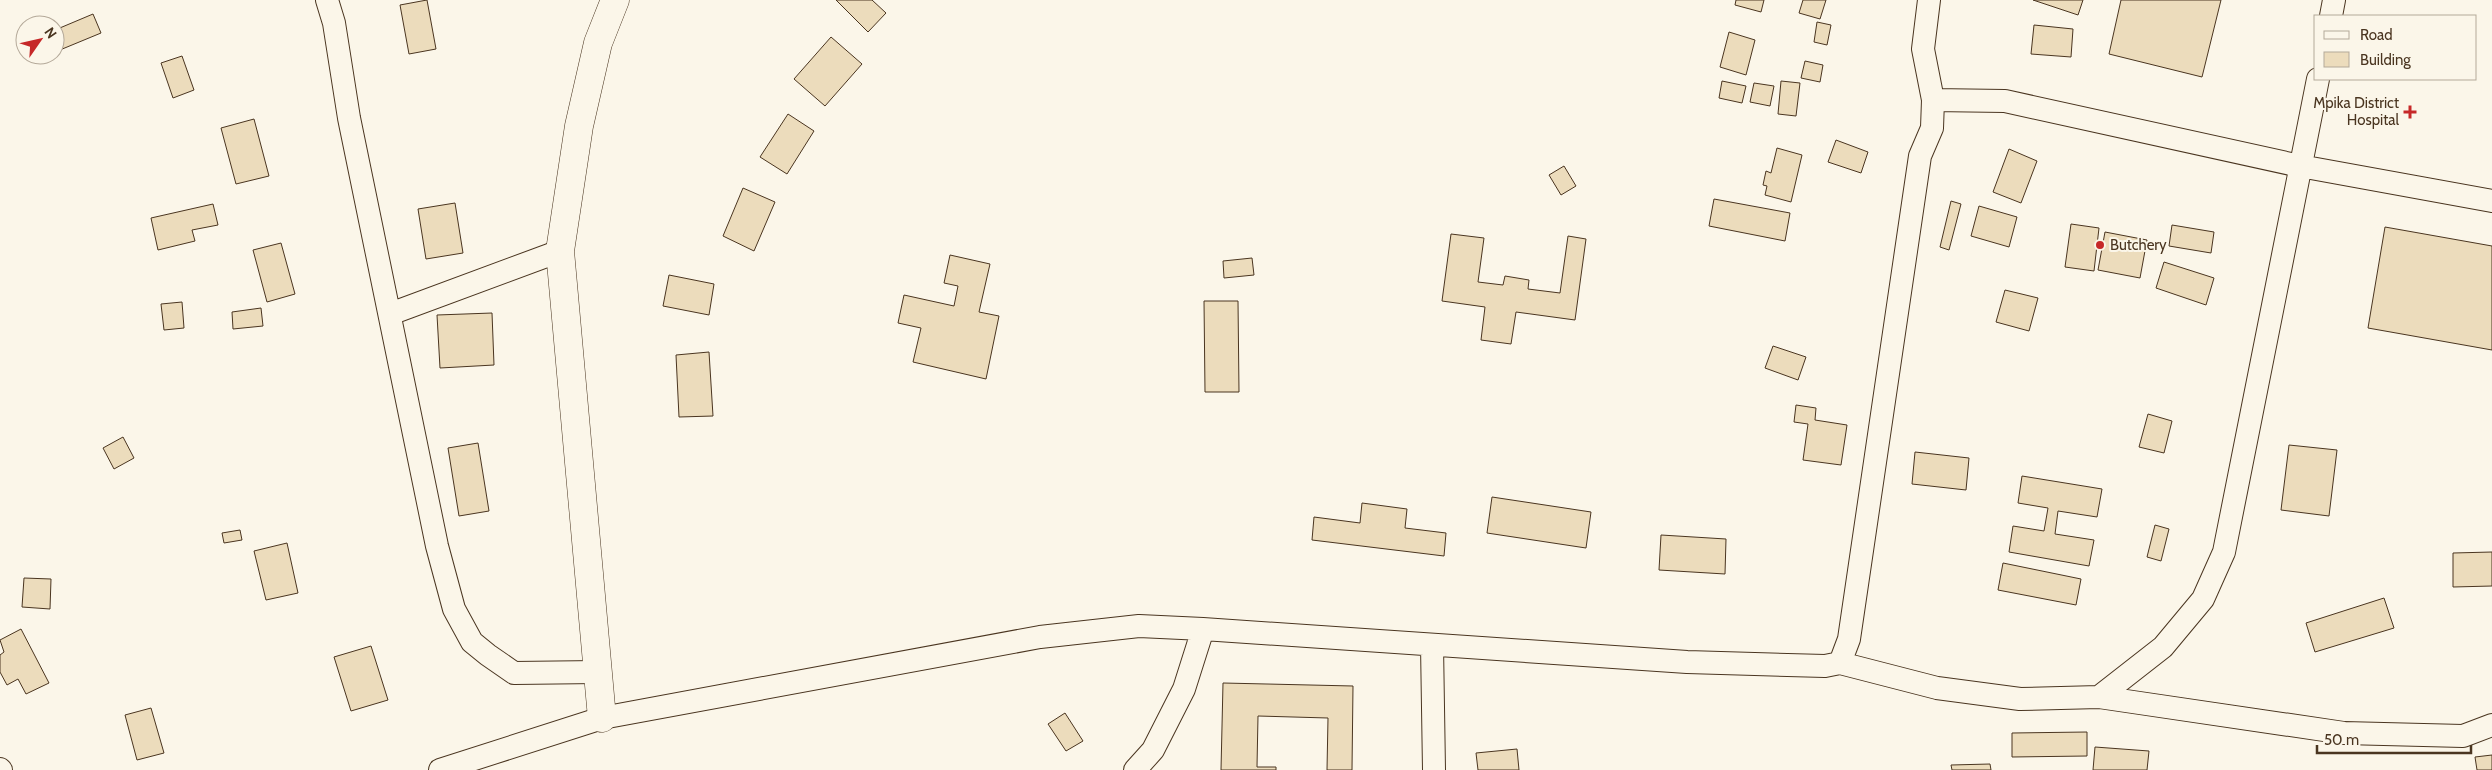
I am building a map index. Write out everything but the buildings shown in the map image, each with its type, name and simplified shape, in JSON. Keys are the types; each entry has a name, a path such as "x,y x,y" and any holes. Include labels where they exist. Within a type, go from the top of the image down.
{"main road":[{"path":"602,718 560,251 581,117 598,43 615,0"}],"street":[{"path":"327,0 334,23 349,118 437,546 454,610 472,642 514,672 598,672"},
{"path":"1840,663 1849,639 1919,166 1932,128 1933,100 1923,49 1929,0"},
{"path":"2331,15 2334,0"},
{"path":"2099,697 2163,646 2203,599 2224,552 2318,80"},
{"path":"1933,100 2005,101 2300,166 2492,201"},
{"path":"390,314 560,251"},
{"path":"440,770 602,718 1040,637 1139,626 1687,662 1825,666 1840,663 1937,688 2020,699 2099,697 2344,733 2463,736 2492,725"},
{"path":"1135,770 1153,750 1184,689 1203,629"},
{"path":"1432,645 1434,770"}],"place":[{"name":"Mpika District Hospital","path":"2410,112"},
{"name":"Butchery","path":"2100,245"}]}
